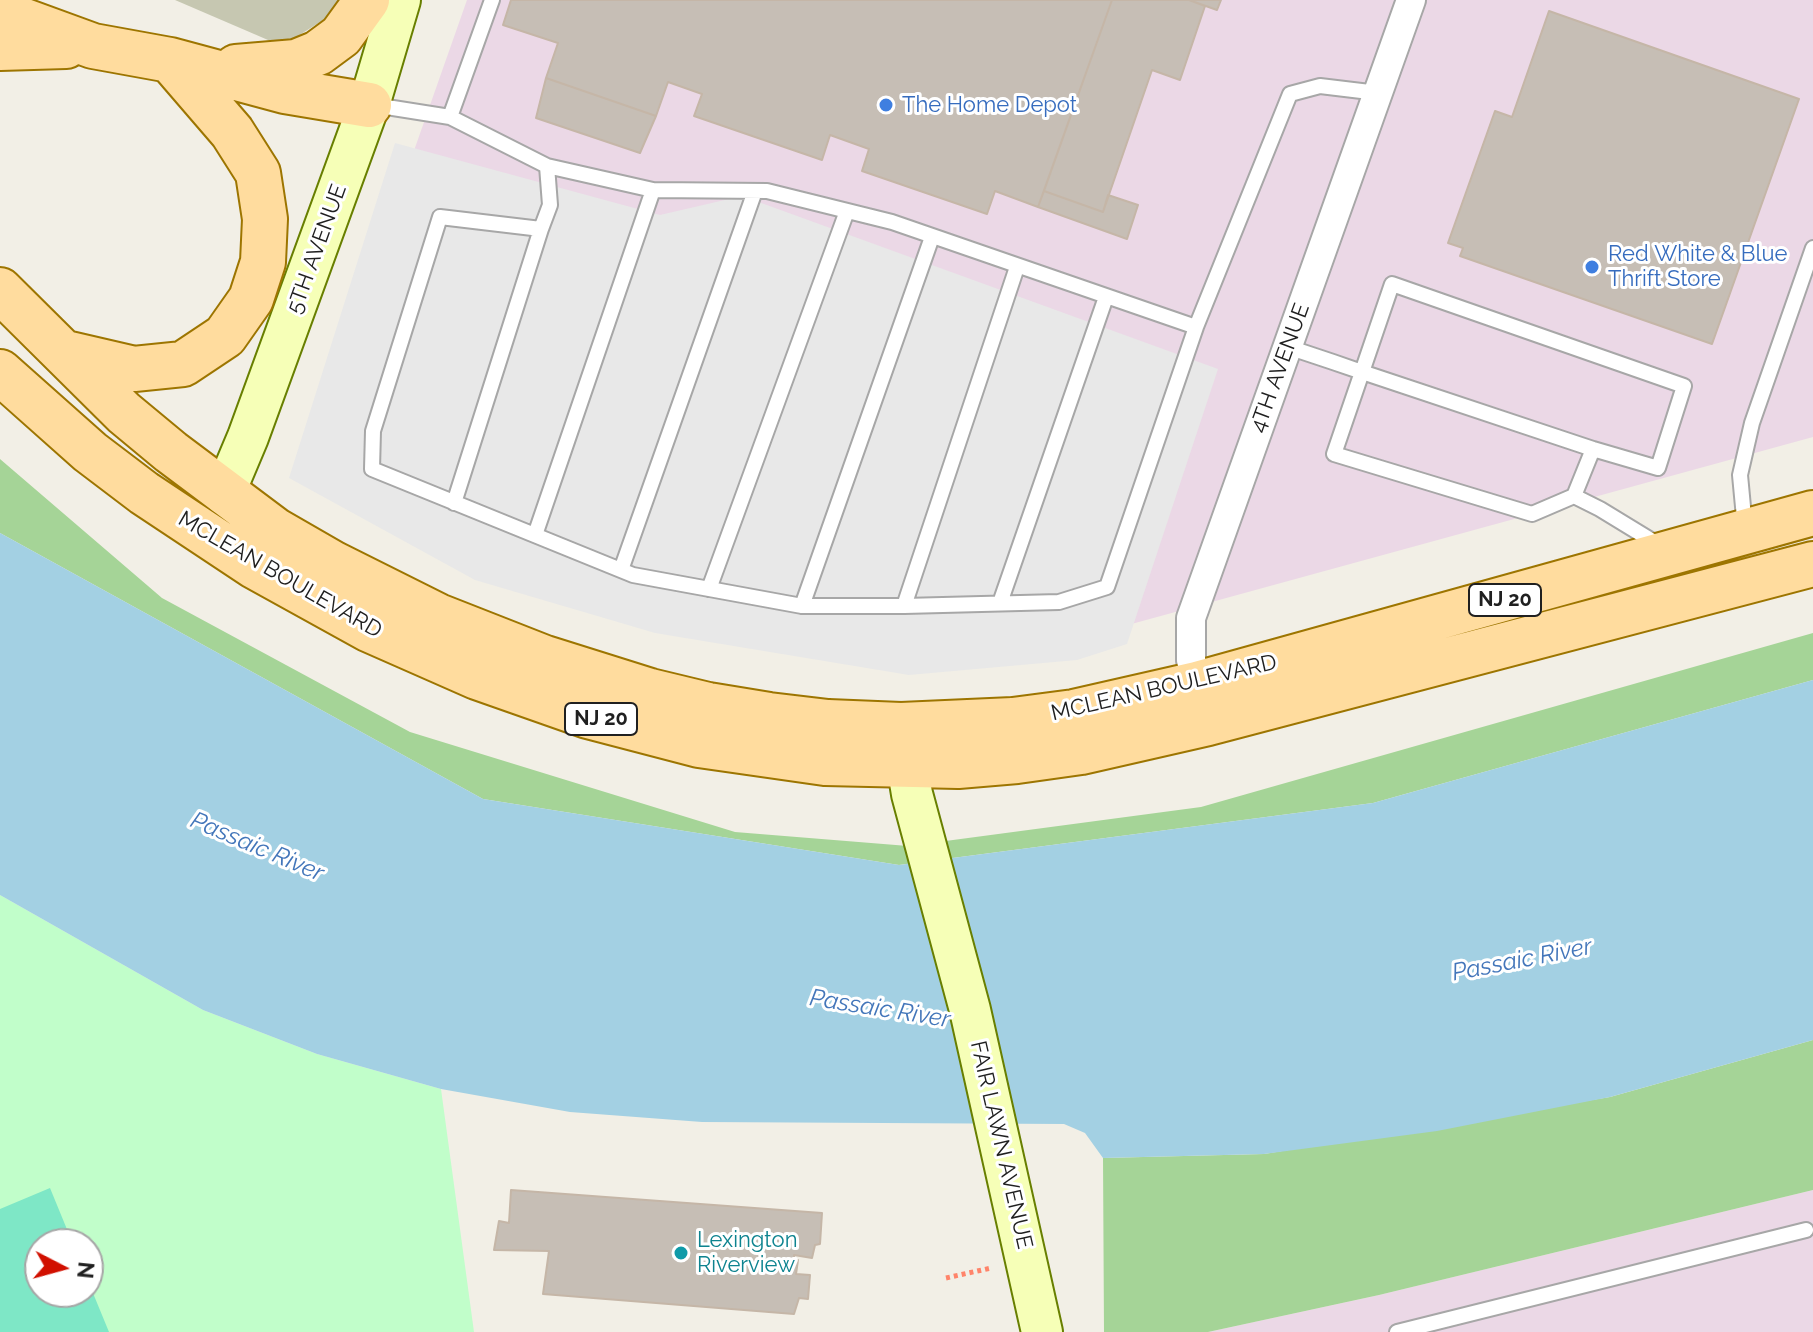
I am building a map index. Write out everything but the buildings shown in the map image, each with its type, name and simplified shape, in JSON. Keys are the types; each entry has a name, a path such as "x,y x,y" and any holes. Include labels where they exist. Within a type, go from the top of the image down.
{"main road":[{"path":"0,12 93,46 170,60 242,68 296,62 318,53 341,36 367,0"},
{"name":"5TH AVENUE","path":"224,494 248,437 369,105 400,0"},
{"path":"0,48 93,46"},
{"path":"170,60 285,91 369,105"},
{"path":"65,353 134,369 183,364 225,336 251,299 263,262 265,219 258,173 232,132 170,60"},
{"name":"MCLEAN BOULEVARD","path":"0,290 124,413 224,494 275,530 386,592 545,658 650,691 708,705 828,722 907,761 1028,718 1089,709 1197,684 1813,513"},
{"name":"MCLEAN BOULEVARD","path":"0,372 90,452 202,533 315,601 421,654 546,702 640,731 699,745 825,763 907,761 958,766 1081,752 1244,714 1813,564"},
{"name":"FAIR LAWN AVENUE","path":"907,761 970,1010 1042,1332"}],"street":[{"name":"4TH AVENUE","path":"1197,684 1191,660 1191,618 1411,0"},
{"path":"1197,684 1209,702 1226,711 1244,714"}],"lane":[{"path":"450,117 492,0"},
{"path":"541,229 440,217 377,416 373,431 372,469 633,575 802,606 1059,602 1107,587 1196,327 1290,94 1320,86 1378,93"},
{"path":"369,105 450,117 547,166 653,190 767,191 892,222 1196,327"},
{"path":"454,503 550,205 547,166"},
{"path":"535,535 653,190"},
{"path":"621,570 755,191"},
{"path":"709,589 847,211"},
{"path":"802,606 932,237"},
{"path":"1745,533 1740,475 1752,423 1813,248"},
{"path":"904,606 1017,267"},
{"path":"1288,347 1362,372 1593,449 1658,468 1684,386 1392,284 1362,372 1334,454 1532,514 1574,496 1593,449"},
{"path":"1000,603 1106,297"},
{"path":"1574,496 1673,553"},
{"path":"1397,1332 1806,1230"}],"path":[{"path":"946,1278 992,1268"}],"shaded area":[{"path":"175,0 349,0 347,5 282,46"},
{"path":"467,0 1813,0 1813,437 1055,645 303,466"},
{"path":"395,143 660,215 742,196 1218,369 1127,644 1077,660 909,675 655,633 475,580 289,478"},
{"path":"1813,1190 1813,1332 1208,1332 1379,1295"}],"green space":[{"path":"0,459 162,598 410,732 735,832 908,846 1201,807 1813,633 1813,680 1373,803 899,865 483,799 0,533"},
{"path":"0,895 203,1010 317,1054 441,1089 474,1332 0,1332"},
{"path":"1813,1040 1813,1190 1379,1295 1208,1332 1104,1332 1103,1158 1264,1154 1610,1097"},
{"path":"50,1188 66,1228 24,1228 24,1308 99,1308 109,1332 0,1332 0,1209"}],"water":[{"name":"Passaic River","path":"0,533 483,799 899,865 1373,803 1813,680 1813,1040 1610,1097 1437,1131 1264,1154 1103,1158 1085,1133 1064,1124 702,1122 570,1112 441,1089 317,1054 203,1010 0,895"}],"place":[{"name":"The Home Depot","path":"886,105"},
{"name":"Red White & Blue Thrift Store","path":"1592,267"},
{"name":"Lexington Riverview","path":"681,1253"}]}
